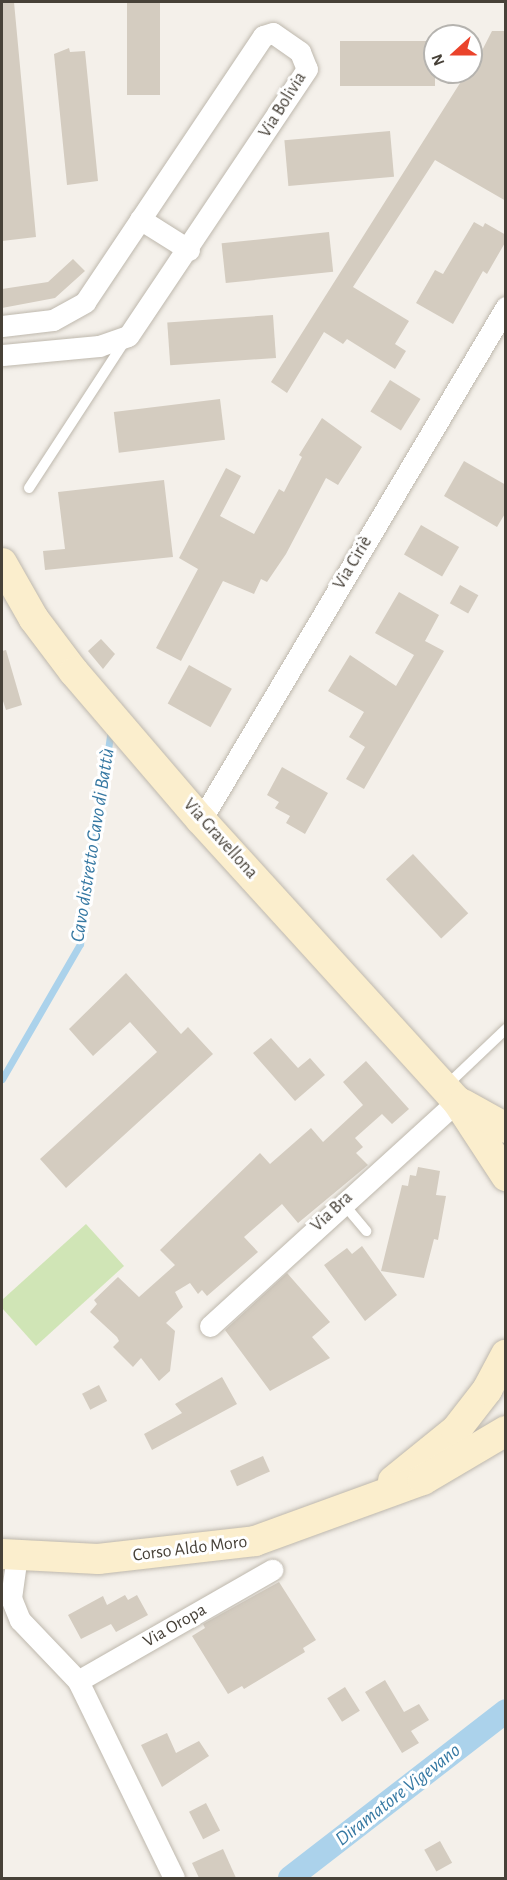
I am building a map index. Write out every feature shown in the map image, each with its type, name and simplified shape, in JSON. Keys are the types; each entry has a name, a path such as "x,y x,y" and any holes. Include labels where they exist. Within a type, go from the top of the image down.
{"street":[{"name":"Via Bolivia","path":"2,326 53,320 85,302 262,36 273,33 300,52 307,69 189,250 128,336"},
{"path":"140,219 189,250"},
{"name":"Via Ciriè","path":"201,820 506,307"},
{"path":"2,355 99,346 128,336"},
{"name":"Via Gravellona","path":"2,563 34,619 74,672 201,820 451,1094 506,1176"},
{"name":"Via Gravellona","path":"451,1094 506,1128"},
{"name":"Via Bra","path":"210,1326 342,1202 451,1094"},
{"name":"Corso Aldo Moro","path":"371,1498 456,1430 487,1390 506,1355"},
{"name":"Corso Aldo Moro","path":"9,1554 98,1559 255,1541 320,1520 371,1498 423,1480 506,1431"},
{"path":"9,1554 11,1598 20,1620 78,1681 174,1878"},
{"name":"Via Oropa","path":"78,1681 272,1570"}],"lane":[{"path":"29,488 128,336"},
{"path":"451,1094 506,1029"},
{"path":"342,1202 366,1231"}],"green space":[{"path":"86,1224 124,1266 36,1346 2,1308 2,1300"}],"building":[{"path":"14,2 36,237 2,241 2,3"},
{"path":"127,2 160,2 160,95 127,95"},
{"path":"492,31 506,31 506,201 435,160 353,287 409,321 395,344 406,351 395,369 347,339 343,344 324,332 287,393 271,382 459,84 483,84 483,49"},
{"path":"340,41 423,41 423,84 435,84 435,86 340,86"},
{"path":"69,48 70,52 85,51 98,181 67,185 54,54"},
{"path":"390,131 394,177 288,186 284,140"},
{"path":"474,222 483,227 485,223 506,235 506,241 487,274 483,271 453,324 416,303 435,270 443,274"},
{"path":"329,232 333,272 226,283 222,243"},
{"path":"73,259 85,271 55,298 2,308 2,289 48,282"},
{"path":"273,315 276,358 170,365 167,322"},
{"path":"390,380 421,399 401,430 370,411"},
{"path":"220,399 225,440 119,453 114,412"},
{"path":"322,418 362,447 338,485 326,478 286,554 267,582 261,579 254,594 223,581 181,661 156,648 198,569 179,558 226,468 241,476 220,516 254,534 279,489 284,492 302,457 299,455"},
{"path":"464,461 506,485 506,512 497,527 444,496"},
{"path":"164,480 173,557 45,570 43,551 65,549 58,492"},
{"path":"421,525 459,547 442,576 404,554"},
{"path":"460,585 478,595 468,614 450,603"},
{"path":"399,592 439,615 425,641 444,651 364,789 346,779 365,747 349,737 364,712 328,691 350,655 396,686 414,655 375,633"},
{"path":"101,639 115,654 103,669 88,651"},
{"path":"6,650 22,705 6,710 2,698 2,651"},
{"path":"189,665 232,689 211,727 168,703"},
{"path":"282,767 328,793 305,834 286,823 290,816 275,808 279,802 267,795"},
{"path":"413,854 468,913 441,938 386,879"},
{"path":"126,973 181,1034 188,1027 213,1054 66,1188 40,1159 157,1052 130,1022 93,1056 69,1029"},
{"path":"271,1038 298,1068 310,1058 325,1075 295,1101 253,1053"},
{"path":"366,1061 409,1109 392,1124 382,1114 355,1138 363,1147 356,1153 368,1165 298,1223 282,1204 244,1237 258,1252 207,1296 202,1290 198,1294 190,1283 175,1292 183,1307 166,1323 175,1331 170,1371 159,1381 141,1358 133,1367 113,1347 119,1341 117,1337 90,1312 97,1304 94,1300 118,1277 139,1297 175,1265 160,1250 260,1153 270,1164 311,1128 323,1142 363,1105 343,1082"},
{"path":"418,1167 440,1171 436,1195 446,1196 438,1240 434,1239 424,1278 381,1271 402,1185 408,1186 410,1175 416,1176"},
{"path":"362,1246 397,1295 365,1321 324,1265 347,1248 352,1254"},
{"path":"287,1273 330,1322 312,1337 330,1358 270,1391 225,1330"},
{"path":"222,1377 237,1404 152,1450 144,1434 182,1413 175,1404"},
{"path":"99,1385 107,1401 90,1410 82,1394"},
{"path":"263,1456 270,1472 237,1486 230,1471"},
{"path":"279,1582 316,1640 303,1648 305,1652 244,1689 242,1686 228,1694 192,1636 205,1628 203,1624"},
{"path":"125,1595 128,1600 137,1595 148,1615 116,1632 111,1624 81,1639 68,1615 103,1596 107,1605"},
{"path":"385,1680 404,1712 419,1704 429,1720 411,1731 419,1743 402,1753 365,1692"},
{"path":"345,1687 360,1711 342,1722 327,1698"},
{"path":"167,1733 176,1753 199,1741 209,1756 162,1787 141,1745"},
{"path":"206,1803 220,1831 203,1839 189,1812"},
{"path":"440,1841 452,1863 436,1872 424,1850"},
{"path":"223,1849 236,1878 199,1878 192,1863"}],"waterway":[{"name":"Cavo distretto Cavo di Battù","path":"2,1079 80,944 110,735"},
{"name":"Diramatore Vigevano","path":"290,1878 506,1711"}]}
